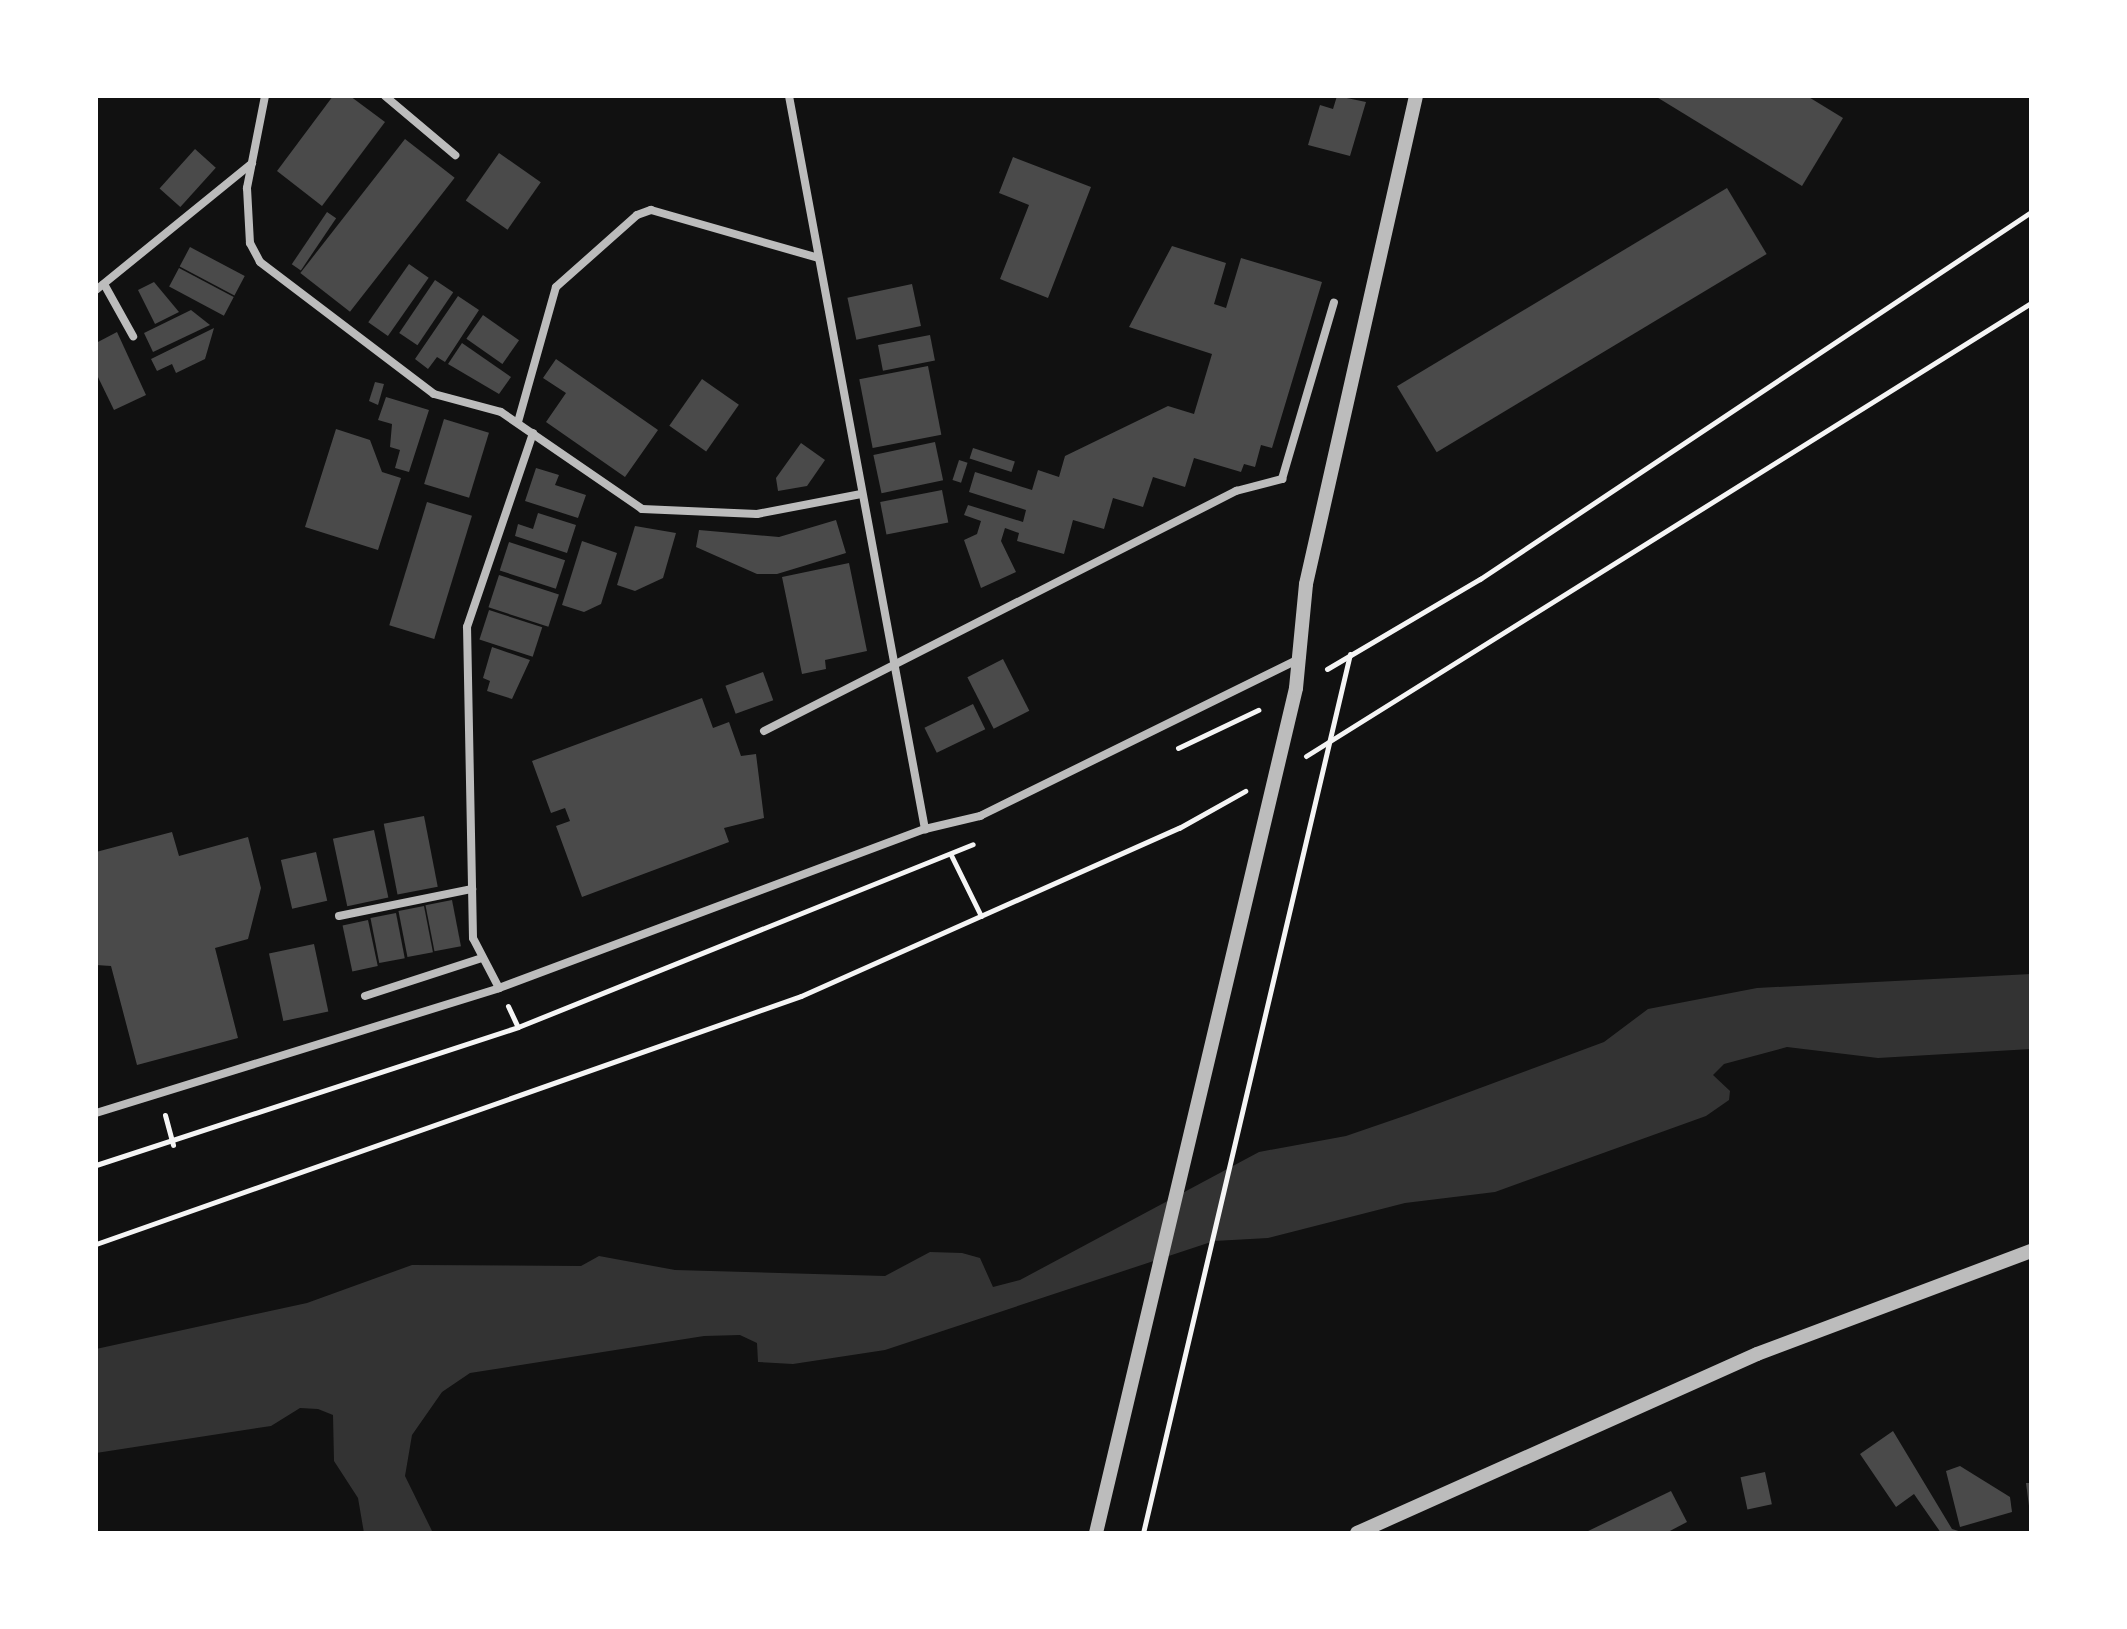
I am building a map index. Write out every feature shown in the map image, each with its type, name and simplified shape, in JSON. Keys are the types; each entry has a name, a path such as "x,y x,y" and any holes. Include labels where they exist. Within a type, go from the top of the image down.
{"street":[{"path":"265,96 252,163 250,243 277,281 434,394 518,422 642,509 757,514 861,494"},
{"path":"385,96 455,155"},
{"path":"789,96 892,667 925,829"},
{"path":"1096,1533 1296,688 1306,584 1362,319 1416,96"},
{"path":"96,290 252,163"},
{"path":"518,422 556,287 637,215 651,210 818,258"},
{"path":"104,284 133,336"},
{"path":"764,731 1236,491 1282,479 1334,302"},
{"path":"499,988 482,958 472,889 467,627 533,433"},
{"path":"96,1113 499,988 925,829 980,816 1301,658"},
{"path":"339,916 472,889"},
{"path":"365,996 482,958"},
{"path":"1357,1533 1757,1354 2031,1251"}],"path":[{"path":"1327,669 1480,579 2031,212"},
{"path":"1299,760 2031,303"},
{"path":"1143,1533 1350,654"},
{"path":"1161,756 1258,710"},
{"path":"96,1244 801,996 1179,828 1259,783"},
{"path":"96,1165 173,1145 518,1027 979,842"},
{"path":"951,855 981,916"},
{"path":"160,1095 173,1145"}],"shaded area":[{"path":"2031,974 2031,1049 1878,1058 1787,1047 1724,1064 1713,1075 1730,1091 1729,1100 1706,1116 1495,1192 1405,1203 1268,1238 1214,1241 885,1350 793,1364 758,1362 757,1343 740,1335 704,1336 470,1373 442,1392 412,1435 405,1476 433,1533 364,1533 358,1498 334,1461 333,1415 318,1409 300,1408 271,1426 96,1453 96,1349 307,1303 412,1265 581,1266 599,1256 675,1270 885,1276 930,1252 962,1253 980,1258 993,1287 1020,1280 1259,1152 1346,1136 1410,1114 1604,1042 1648,1009 1757,988"}],"building":[{"path":"333,96 350,96 385,122 322,206 277,171"},
{"path":"1337,96 1366,102 1350,156 1308,145 1320,105 1333,109"},
{"path":"1655,96 1807,96 1843,118 1802,186"},
{"path":"405,139 455,178 350,312 300,273"},
{"path":"195,149 216,168 180,207 160,188"},
{"path":"499,153 541,182 508,230 466,201"},
{"path":"1013,157 1091,187 1048,298 1000,279 1029,205 999,193"},
{"path":"1727,188 1767,254 1437,452 1397,386"},
{"path":"327,212 336,218 301,270 292,264"},
{"path":"1172,246 1226,263 1214,304 1226,308 1241,258 1322,282 1272,448 1261,445 1255,467 1244,464 1241,472 1194,458 1185,487 1153,477 1143,507 1113,498 1104,529 1073,520 1064,554 1017,541 1019,533 1005,528 1001,541 1016,572 981,588 964,540 977,534 981,521 964,515 968,505 1023,522 1026,510 969,492 975,472 1032,490 1038,470 1059,477 1065,456 1168,406 1194,414 1212,354 1129,327"},
{"path":"190,247 245,276 234,296 180,266"},
{"path":"409,264 429,278 388,336 368,322"},
{"path":"179,268 234,297 224,316 169,287"},
{"path":"435,280 453,292 417,345 399,333"},
{"path":"154,282 179,312 155,324 138,290"},
{"path":"912,284 921,326 856,340 847,298"},
{"path":"458,296 479,310 445,362 437,357 428,369 415,359"},
{"path":"191,310 210,325 153,352 144,333"},
{"path":"483,315 519,340 502,364 466,339"},
{"path":"214,328 205,359 176,373 172,364 157,371 151,359"},
{"path":"117,332 146,395 114,410 96,373 96,343"},
{"path":"930,335 935,361 883,371 878,345"},
{"path":"462,343 511,377 499,394 448,364"},
{"path":"556,359 658,430 625,477 546,422 566,393 543,378"},
{"path":"928,366 941,435 873,448 859,379"},
{"path":"702,379 739,405 706,452 669,426"},
{"path":"375,382 384,384 378,405 369,401"},
{"path":"386,397 429,410 409,472 395,468 400,450 390,447 392,424 378,420"},
{"path":"444,419 489,433 469,498 424,484"},
{"path":"336,429 370,440 382,472 401,478 378,550 305,527"},
{"path":"935,442 943,480 881,493 873,455"},
{"path":"801,443 825,460 807,486 778,491 776,478"},
{"path":"973,448 1015,462 1011,472 970,458"},
{"path":"959,460 968,463 961,483 953,480"},
{"path":"536,468 559,475 555,485 586,495 578,518 525,501"},
{"path":"942,490 948,522 886,534 880,502"},
{"path":"427,502 472,516 434,639 389,625"},
{"path":"538,513 576,525 567,553 515,536 518,524 533,529"},
{"path":"836,520 846,553 777,574 757,574 696,547 699,530 779,537"},
{"path":"635,526 676,533 663,578 635,591 617,585"},
{"path":"582,541 617,553 601,604 584,612 562,605"},
{"path":"509,542 565,560 556,589 500,571"},
{"path":"849,563 867,651 825,660 826,669 802,674 782,577"},
{"path":"499,575 559,594 548,627 488,607"},
{"path":"489,610 542,627 533,657 479,639"},
{"path":"492,647 530,660 512,699 487,691 490,681 483,678"},
{"path":"1003,659 1029,711 994,729 967,677"},
{"path":"763,672 773,700 736,714 725,686"},
{"path":"702,698 713,728 729,722 741,756 756,754 764,818 724,828 729,842 582,897 556,826 570,821 565,808 551,813 532,761"},
{"path":"973,704 985,729 937,753 924,728"},
{"path":"424,816 438,887 397,895 384,824"},
{"path":"374,830 388,897 347,906 333,839"},
{"path":"172,832 179,856 248,837 261,888 248,939 215,948 238,1038 137,1065 111,966 96,965 96,852"},
{"path":"316,852 327,901 292,909 281,860"},
{"path":"452,900 461,946 434,951 425,905"},
{"path":"424,906 433,952 407,957 398,911"},
{"path":"396,913 405,958 379,963 370,918"},
{"path":"368,920 378,966 352,971 343,925"},
{"path":"314,944 328,1011 283,1021 269,954"},
{"path":"1893,1431 1952,1529 1965,1533 1941,1533 1914,1494 1896,1507 1860,1454"},
{"path":"1960,1466 2010,1497 2012,1512 1960,1527 1946,1471"},
{"path":"1765,1472 1772,1504 1747,1509 1741,1477"},
{"path":"2026,1483 2031,1483 2031,1506 2029,1506"},
{"path":"1671,1491 1687,1522 1666,1533 1584,1533"}]}
